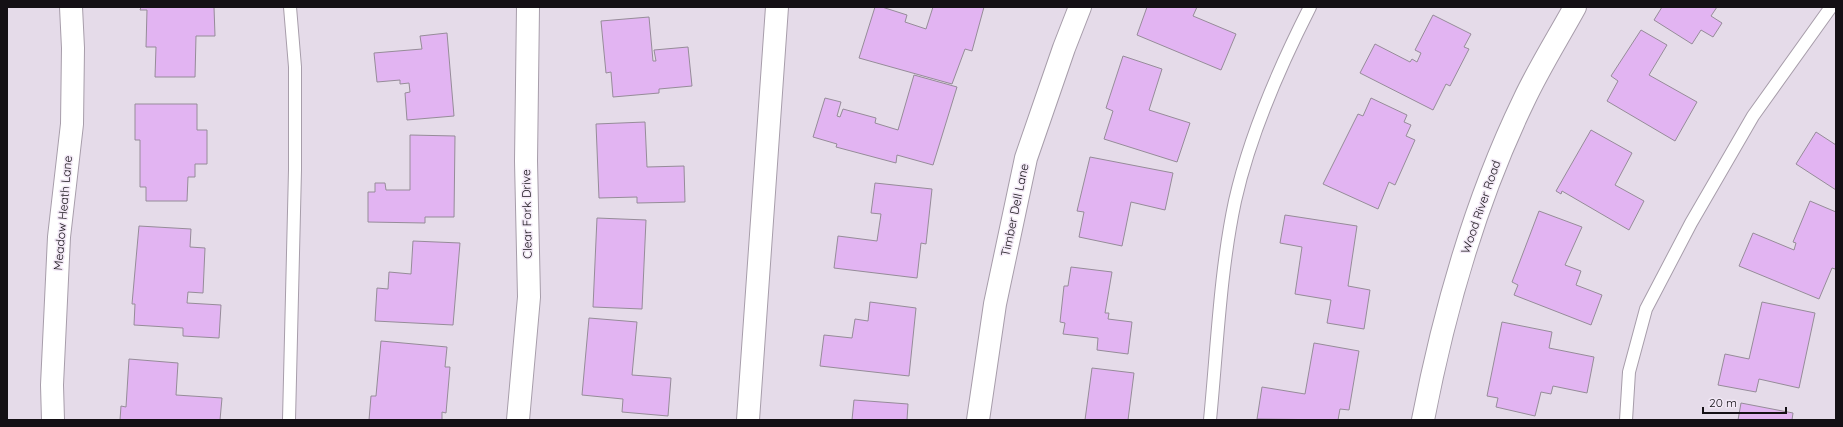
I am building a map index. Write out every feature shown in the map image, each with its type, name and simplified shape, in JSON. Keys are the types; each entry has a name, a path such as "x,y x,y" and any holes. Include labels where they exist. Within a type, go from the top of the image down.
{"street":[{"name":"Meadow Heath Lane","path":"53,420 52,385 60,237 72,124 73,48 71,7"},
{"name":"Clear Fork Drive","path":"518,420 529,297 526,161 528,7"},
{"path":"748,420 777,7"},
{"name":"Timber Dell Lane","path":"978,420 995,304 1026,158 1064,48 1080,7"},
{"name":"Wood River Road","path":"1423,420 1436,352 1473,227 1500,155 1524,100 1575,7"}],"lane":[{"path":"289,420 295,170 295,67 290,7"},
{"path":"1210,420 1223,281 1235,201 1253,137 1289,48 1310,7"},
{"path":"1626,420 1629,372 1646,309 1691,223 1753,116 1831,7"}],"building":[{"path":"141,7 214,7 215,36 196,36 195,77 155,77 156,47 146,47 147,10 140,10"},
{"path":"875,7 882,7 907,15 905,22 926,29 933,7 984,7 972,51 965,49 952,84 859,58"},
{"path":"1147,7 1197,7 1193,16 1236,34 1221,70 1137,35"},
{"path":"1662,7 1717,7 1711,16 1722,23 1713,37 1701,30 1692,44 1654,20"},
{"path":"1433,15 1471,34 1464,47 1469,49 1450,86 1446,84 1433,110 1360,73 1375,44 1410,62 1412,59 1417,62 1421,53 1415,50"},
{"path":"649,17 653,61 656,61 654,50 688,47 692,86 659,89 659,93 613,97 611,72 606,73 601,21"},
{"path":"1641,30 1667,45 1649,75 1697,102 1675,141 1607,101 1618,81 1611,76"},
{"path":"447,33 454,116 407,120 405,93 410,92 409,83 400,84 400,80 377,82 374,53 422,49 420,36"},
{"path":"1123,56 1162,69 1149,110 1190,123 1177,162 1104,139 1113,111 1106,108"},
{"path":"914,75 957,87 933,165 897,155 896,163 836,147 837,144 813,137 825,98 841,102 837,116 840,117 843,109 876,118 875,123 898,130"},
{"path":"1371,98 1407,115 1404,122 1411,125 1406,136 1415,140 1395,185 1389,182 1378,209 1323,184 1358,114 1363,116"},
{"path":"135,104 197,104 197,130 207,130 207,164 195,164 195,177 188,177 187,201 146,201 146,187 140,187 140,140 135,140"},
{"path":"645,122 647,167 684,166 685,202 637,203 637,197 599,198 596,124"},
{"path":"1591,130 1632,153 1615,185 1644,201 1629,230 1562,191 1561,194 1556,191"},
{"path":"1816,132 1836,145 1836,190 1796,164"},
{"path":"410,135 455,136 454,217 425,217 425,223 368,222 368,192 375,192 375,183 385,183 386,190 410,190"},
{"path":"1090,157 1173,173 1165,210 1131,202 1122,246 1079,237 1084,212 1077,211"},
{"path":"875,183 932,189 926,244 921,243 917,278 834,268 838,236 877,241 881,214 871,213"},
{"path":"1810,201 1836,212 1836,267 1835,269 1832,268 1819,299 1739,266 1753,233 1794,250 1796,243 1793,242"},
{"path":"1539,211 1582,227 1565,265 1581,271 1576,285 1602,295 1591,325 1514,295 1518,285 1512,282"},
{"path":"1285,215 1357,226 1348,286 1370,290 1364,329 1327,323 1331,300 1295,294 1302,247 1280,243"},
{"path":"597,218 646,220 642,309 593,307"},
{"path":"139,226 191,229 190,247 205,248 203,293 188,292 187,303 221,305 219,338 183,336 183,328 134,325 135,304 132,304"},
{"path":"413,241 460,243 453,325 375,321 377,288 388,289 389,272 411,274"},
{"path":"1071,267 1112,272 1105,313 1109,313 1108,319 1132,322 1128,354 1097,350 1098,338 1063,334 1065,323 1060,322 1064,286 1068,286"},
{"path":"870,302 916,308 909,376 820,366 824,335 852,338 855,319 868,321"},
{"path":"1762,302 1815,313 1799,388 1759,379 1756,392 1718,385 1725,354 1749,359"},
{"path":"589,318 637,322 632,375 671,378 668,416 622,412 623,399 582,395"},
{"path":"1502,322 1552,332 1549,348 1594,357 1587,393 1553,386 1551,394 1541,392 1535,416 1496,407 1498,398 1487,396"},
{"path":"381,341 447,347 445,367 450,367 446,413 442,412 442,420 369,420 371,396 376,396"},
{"path":"1314,343 1359,351 1349,410 1340,409 1338,420 1257,419 1262,387 1305,394"},
{"path":"129,359 178,363 176,395 222,398 220,420 120,420 121,406 126,407"},
{"path":"1092,368 1134,373 1128,420 1085,420"},
{"path":"854,400 908,404 907,420 852,420"},
{"path":"1741,403 1793,413 1792,420 1738,420"}]}
